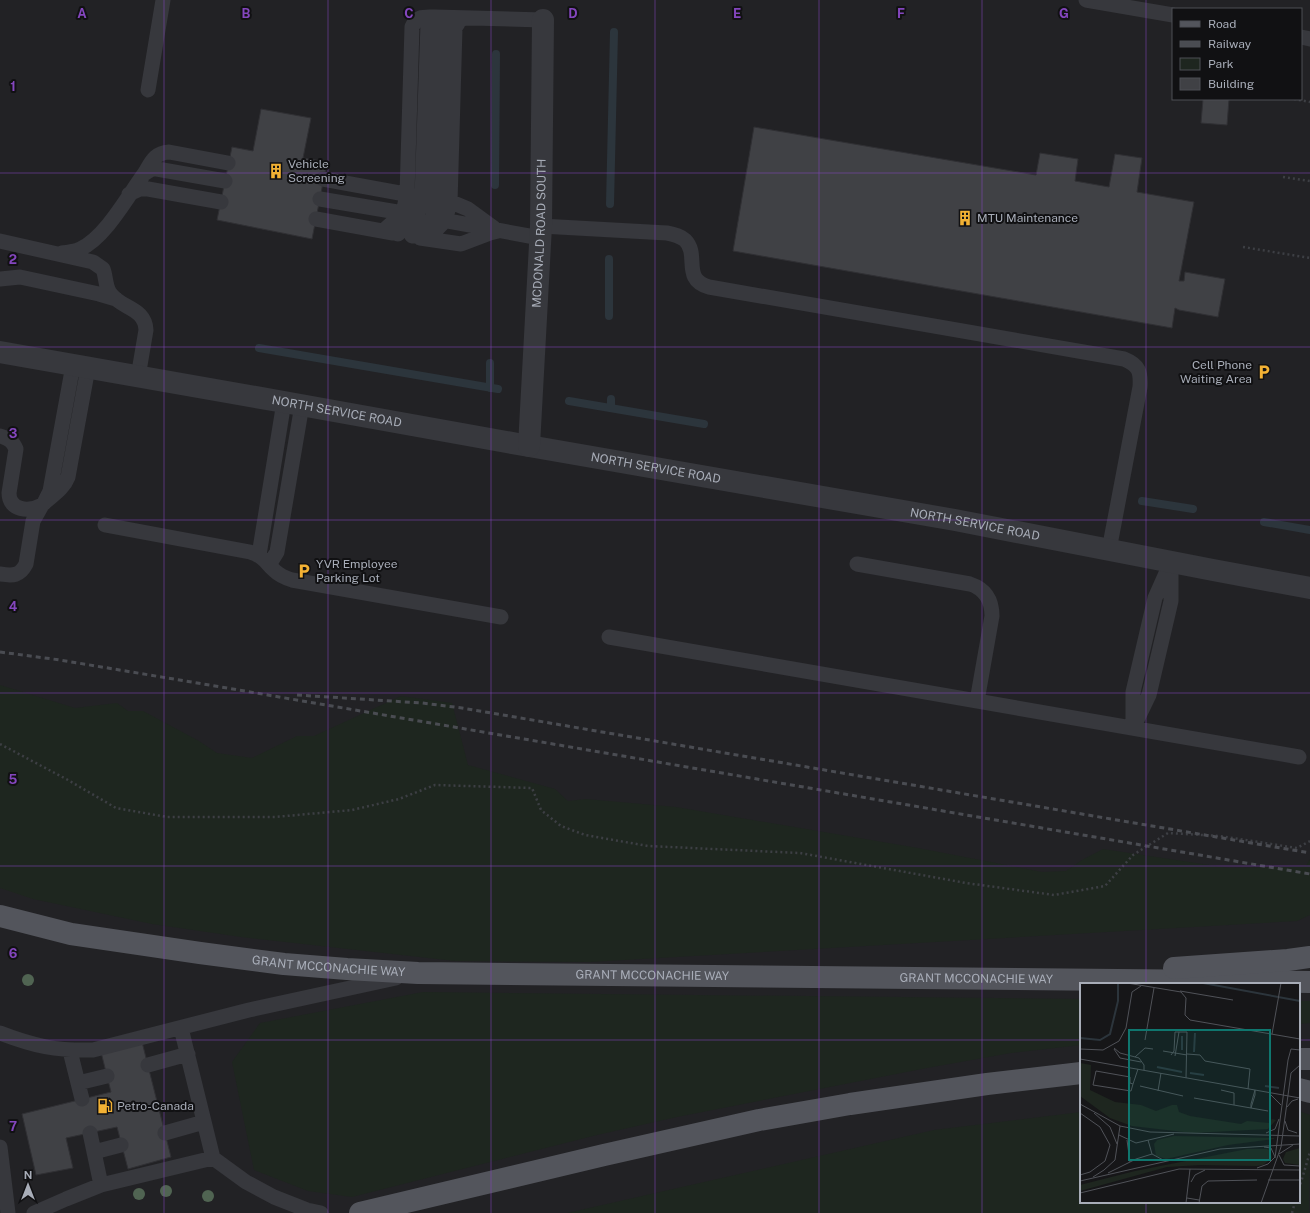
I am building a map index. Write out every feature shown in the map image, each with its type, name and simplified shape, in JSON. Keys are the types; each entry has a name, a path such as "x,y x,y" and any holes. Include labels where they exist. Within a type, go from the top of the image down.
{"main road":[{"name":"GRANT MCCONACHIE WAY","path":"0,916 72,934 200,953 284,964 418,973 1310,982"},
{"path":"1017,980 1288,960 1310,957"},
{"path":"360,1213 604,1154 759,1120 850,1104 987,1084 1080,1073"},
{"path":"1300,1089 1310,1092"}],"street":[{"name":"MCDONALD ROAD SOUTH","path":"528,446 540,232 543,20"},
{"name":"NORTH SERVICE ROAD","path":"0,352 947,519 1310,588"},
{"path":"1286,584 1310,596"}],"lane":[{"path":"148,90 163,0"},
{"path":"1086,0 1172,15"},
{"path":"424,217 407,194 412,26 416,19 420,17 435,17 543,20"},
{"path":"390,232 424,217 436,200 427,27 431,19 435,17"},
{"path":"420,238 424,217 436,200 455,28 460,20 458,18"},
{"path":"51,253 80,250 89,244 109,224 156,157 163,152 228,163"},
{"path":"144,174 152,170 157,170 225,181"},
{"path":"323,180 456,204 468,209 500,231"},
{"path":"129,194 140,189 148,189 221,202"},
{"path":"320,199 500,231 667,233 685,240 689,247 695,279 702,285 709,287 1132,362 1139,372 1140,387 1109,550"},
{"path":"316,219 461,244 490,233 500,231"},
{"path":"0,241 93,262 99,265 103,269 110,293 116,299 140,314 146,323 138,377"},
{"path":"0,278 20,277 116,299"},
{"path":"0,436 9,439 14,444 16,449 8,498 11,503 19,509 32,510 43,504 61,489 68,477 81,367"},
{"path":"264,560 274,560 277,552 293,403"},
{"path":"0,574 13,575 23,570 26,564 33,521 43,504"},
{"path":"106,525 250,552 264,560 282,576 292,580 501,617"},
{"path":"1133,728 1133,692 1155,598 1171,562"},
{"path":"857,564 970,584 984,591 991,604 992,616 977,701"},
{"path":"609,636 1299,757"},
{"path":"0,1033 41,1047 70,1051 93,1050 249,1010 418,973"},
{"path":"181,1028 213,1158 246,1182 274,1197 307,1210 321,1213"},
{"path":"70,1051 82,1099"},
{"path":"148,1065 188,1054"},
{"path":"78,1083 107,1076"},
{"path":"165,1133 204,1122"},
{"path":"90,1133 101,1186"},
{"path":"94,1152 121,1145"},
{"path":"0,1147 8,1213"},
{"path":"34,1213 101,1186 213,1158"}],"path":[{"path":"1299,100 1310,102"},
{"path":"1283,177 1310,181"},
{"path":"1243,247 1310,258"},
{"path":"0,744 68,780 116,808 167,817 275,817 352,810 399,799 435,785 532,788 541,810 561,826 585,835 648,846 800,853 966,883 1054,895 1105,886 1133,856 1168,833 1220,836 1297,848 1310,840"},
{"path":"1300,1186 1310,1152"},
{"path":"1292,1213 1295,1203"}],"shaded area":[{"path":"0,0 1310,0 1310,1213 0,1213"}],"green space":[{"path":"0,685 75,708 117,703 128,711 143,711 199,741 217,753 252,758 297,736 314,736 401,696 452,703 468,765 555,789 568,801 586,799 676,807 918,848 1042,872 1066,871 1082,860 1103,849 1229,868 1306,866 1310,859 1310,915 1297,921 590,962 455,961 241,937 152,924 33,899 0,888"},
{"path":"423,992 1080,999 1080,1045 1011,1053 677,1117 597,1135 352,1197 308,1191 254,1170 232,1062 260,1023"},
{"path":"1300,1001 1310,1001 1310,1023 1300,1024"},
{"path":"1300,1111 1310,1115 1309,1213 567,1213 934,1130 1080,1112 1080,1203 1300,1203"}],"building":[{"path":"1203,100 1229,100 1227,125 1201,123"},
{"name":"Vehicle Screening","path":"261,109 311,118 303,158 327,162 312,239 217,220 232,147 253,151"},
{"name":"MTU Maintenance","path":"754,127 1036,175 1040,153 1078,159 1075,181 1109,187 1115,154 1142,158 1137,192 1194,202 1179,281 1184,281 1185,272 1225,279 1218,317 1175,308 1172,328 733,251"},
{"name":"Petro-Canada","path":"141,1038 171,1157 128,1169 117,1127 66,1138 73,1168 36,1175 22,1114 111,1092 100,1048"}],"waterway":[{"path":"610,204 614,32"},
{"path":"495,185 496,54"},
{"path":"609,259 609,316"},
{"path":"259,348 498,389"},
{"path":"490,363 490,388"},
{"path":"611,399 611,408"},
{"path":"569,401 704,424"},
{"path":"1142,501 1193,509"},
{"path":"1264,522 1310,530"}],"railway":[{"path":"0,652 60,660 221,687 1310,874"},
{"path":"297,695 422,703 462,708 1310,853"}],"place":[{"name":"Vehicle Screening","path":"276,171"},
{"name":"MTU Maintenance","path":"965,218"},
{"name":"Cell Phone Waiting Area","path":"1264,372"},
{"name":"YVR Employee Parking Lot","path":"304,571"},
{"name":"Petro-Canada","path":"105,1106"}]}
